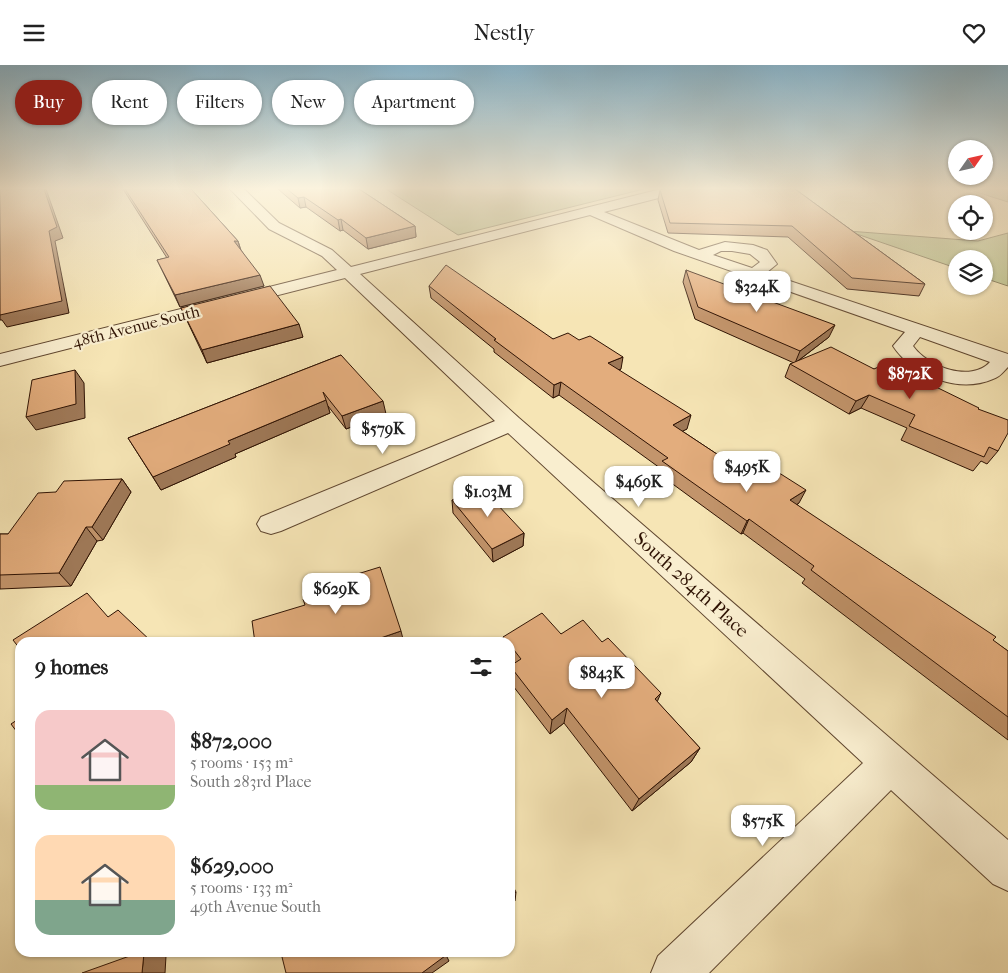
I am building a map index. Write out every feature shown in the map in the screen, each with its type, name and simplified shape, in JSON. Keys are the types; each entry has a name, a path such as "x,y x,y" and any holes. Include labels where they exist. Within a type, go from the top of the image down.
{"street":[{"name":"South 284th Place","path":"285,231 327,253 511,423 1008,869"},
{"name":"48th Avenue South","path":"0,360 510,231"},
{"path":"641,231 753,274 1006,360"},
{"path":"917,329 903,346 907,354 917,363 932,370 950,375 983,376 992,372 1006,360"},
{"path":"271,524 511,423"},
{"path":"675,973 891,763"}],"green space":[{"path":"452,231 473,231 458,235"},
{"path":"849,231 978,241 993,240 993,237 1008,233 1008,286 993,281 993,250 948,250 948,265"}],"building":[{"path":"0,231 49,231 62,301 0,315"},
{"path":"152,231 229,231 238,241 234,241 260,275 175,295 157,260 169,257"},
{"path":"357,231 393,231 366,238"},
{"path":"798,231 853,231 925,284 852,278"},
{"path":"446,265 553,339 568,333 579,340 590,336 623,357 608,363 691,415 673,425 738,468 754,457 806,490 790,500 996,637 993,640 1008,651 1008,717 811,570 814,566 749,519 747,521 662,461 668,458 561,382 554,385 494,340 496,339 429,286"},
{"path":"686,270 835,325 800,351 698,307"},
{"path":"270,286 299,324 202,350 181,308"},
{"path":"831,347 874,369 887,363 978,409 1008,420 1008,433 998,451 989,447 984,457 909,426 915,415 869,395 856,401 790,364"},
{"path":"341,355 383,401 342,416 323,392 326,400 228,441 230,444 153,477 128,438"},
{"path":"75,370 76,404 26,417 32,380"},
{"path":"122,479 92,527 86,527 59,573 0,575 0,534 8,534 38,493 56,492 64,481"},
{"path":"481,487 524,533 492,549 452,500"},
{"path":"380,567 401,631 384,637 254,637 252,621 305,605 303,599 340,588 338,580"},
{"path":"87,593 108,617 118,610 147,637 18,637"},
{"path":"542,613 561,634 583,620 602,642 608,638 661,693 655,699 700,748 639,799 567,708 552,720 515,672 515,663 521,659 515,651 515,637 503,637"},
{"path":"15,721 15,729 11,724"},
{"path":"127,957 144,957 142,973 82,973"},
{"path":"282,957 444,957 422,973 286,973"}]}
